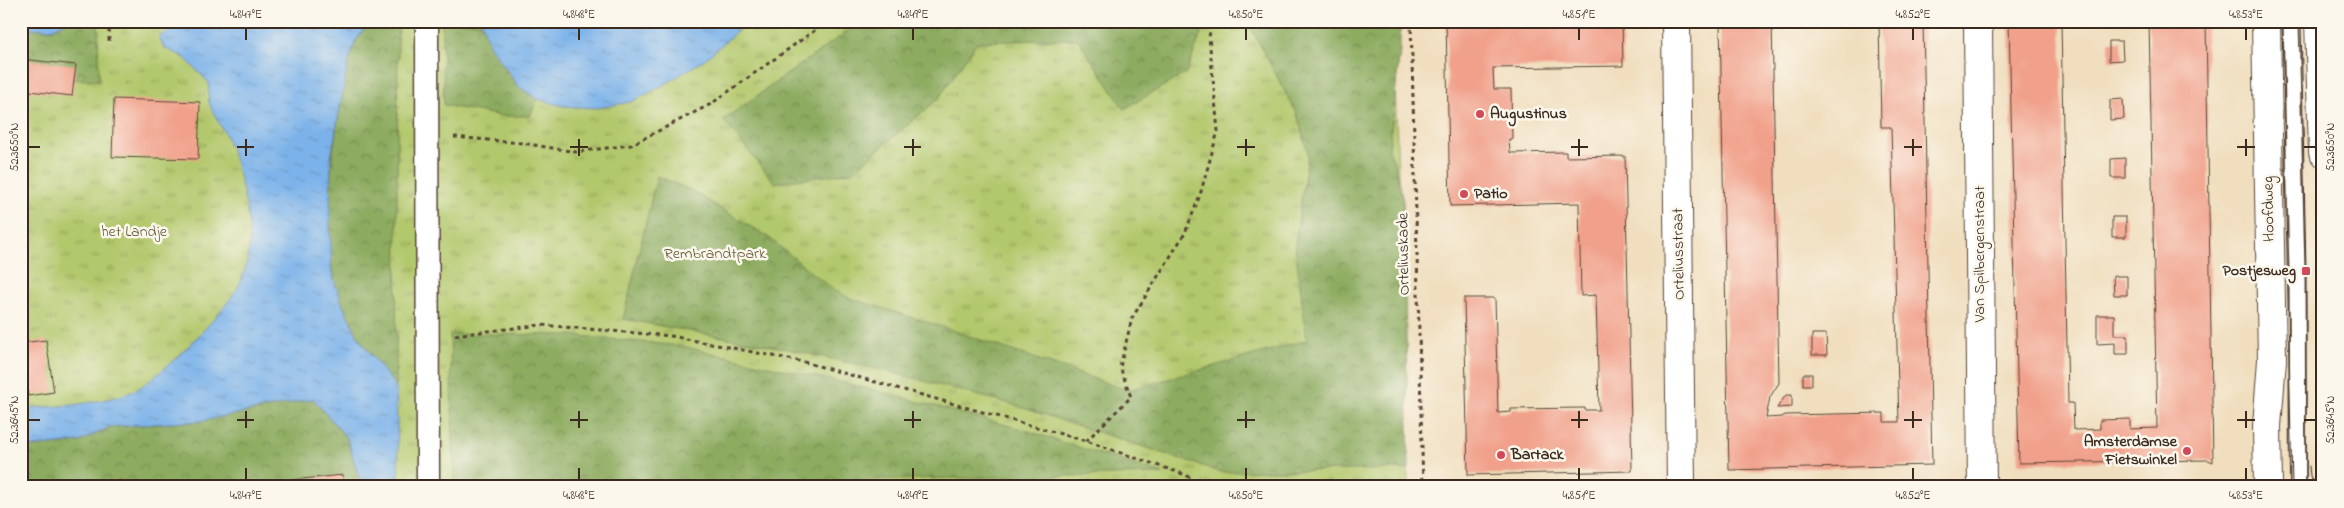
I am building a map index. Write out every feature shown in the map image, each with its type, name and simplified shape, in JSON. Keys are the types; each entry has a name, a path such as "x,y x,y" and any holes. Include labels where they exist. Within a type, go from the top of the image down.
{"street":[{"name":"Orteliusstraat","path":"1676,21 1681,487"},
{"name":"Van Spilbergenstraat","path":"1978,21 1982,487"},
{"name":"Hoofdweg","path":"2266,21 2272,360 2267,426 2268,487"},
{"path":"2319,21 2323,152"},
{"path":"428,27 429,134 426,338 428,487"}],"lane":[{"name":"Hoofdweg","path":"2291,21 2297,261 2298,487"}],"path":[{"path":"108,21 109,41"},
{"path":"429,134 522,143 576,152 631,145 712,104 828,21"},
{"path":"1086,442 1131,397 1120,367 1132,318 1185,233 1200,195 1218,131 1209,37 1212,21"},
{"name":"Orteliuskade","path":"1411,21 1422,487"},
{"path":"426,338 542,326 671,336 804,362 1086,442 1186,475 1203,487"},
{"path":"2200,487 2217,486 2238,477"}],"green space":[{"name":"Rembrandtpark","path":"21,21 1393,21 1408,483 1254,487 21,487"},
{"path":"68,21 98,22 99,80 21,78 21,28 52,29"},
{"path":"370,21 398,21 396,387 366,348 349,319 336,288 329,252 329,189 344,82 349,58 355,43"},
{"path":"442,21 482,23 491,45 503,66 527,92 537,99 530,116 502,116 444,105"},
{"path":"862,21 1206,21 1186,73 1124,109 1078,39 977,42 938,99 852,172 775,183 723,120"},
{"path":"1242,21 1400,21 1400,50 1389,150 1394,162 1403,201 1409,469 1221,472 1011,404 886,371 783,348 623,319 657,176 690,190 768,237 823,282 849,298 943,327 1129,390 1307,340 1295,245 1308,153 1297,114 1251,28"},
{"path":"450,334 570,335 681,346 870,389 1021,429 1163,474 556,486 454,486"},
{"path":"313,399 347,438 362,487 21,487 21,448 79,442 110,427 202,421"}],"water":[{"path":"21,21 68,21 52,29 21,28"},
{"path":"185,21 370,21 355,42 347,68 331,158 330,228 332,273 343,306 360,340 396,387 399,487 362,487 347,438 313,399 202,421 110,427 79,442 21,448 21,408 64,406 97,401 126,394 137,389 162,370 192,342 230,299 241,280 248,258 249,243 246,204 230,147 209,102 209,83 184,57 164,48 159,37"},
{"path":"481,21 749,21 704,60 662,86 631,102 598,108 563,106 537,99 518,86 490,46"}],"building":[{"path":"1622,21 1623,66 1493,68 1494,89 1511,89 1512,139 1509,139 1510,153 1566,152 1566,157 1625,156 1632,471 1468,475 1464,298 1495,298 1498,413 1511,412 1511,409 1585,408 1585,410 1599,410 1596,295 1581,296 1579,203 1450,206 1446,23"},
{"path":"1720,21 1772,21 1779,383 1770,397 1766,418 1782,417 1785,415 1884,413 1884,422 1899,422 1891,127 1881,127 1879,21 1923,21 1932,465 1729,470"},
{"path":"2009,21 2061,21 2068,403 2073,403 2074,430 2100,429 2100,420 2130,419 2130,429 2157,428 2149,21 2206,21 2213,462 2208,460 2019,463"},
{"path":"2109,41 2122,41 2123,60 2109,61"},
{"path":"21,59 76,65 72,96 21,90"},
{"path":"114,99 200,102 198,159 112,157"},
{"path":"2123,99 2124,119 2110,120 2110,100"},
{"path":"2125,158 2125,178 2111,178 2111,159"},
{"path":"2112,217 2126,217 2126,237 2112,237"},
{"path":"2113,276 2127,276 2127,295 2114,295"},
{"path":"2097,315 2114,315 2114,335 2128,335 2128,354 2115,354 2115,343 2097,344"},
{"path":"1812,334 1826,334 1827,355 1812,355"},
{"path":"46,340 54,392 28,396 21,343"},
{"path":"1803,374 1812,374 1812,385 1803,385"},
{"path":"1786,395 1792,395 1792,407 1777,408"},
{"path":"343,475 344,487 283,487 281,481"},
{"path":"121,480 122,487 87,487 87,486"}],"tram line":[{"path":"2282,21 2292,487"},
{"path":"2301,21 2306,271 2306,487"},
{"path":"2309,466 2310,476 2317,487"}],"place":[{"name":"Augustinus","path":"1480,114"},
{"name":"Patio","path":"1464,194"},
{"name":"Postjesweg","path":"2306,271"},
{"name":"Amsterdamse Fietswinkel","path":"2187,451"},
{"name":"Bartack","path":"1501,455"}],"park label":[{"name":"het Landje","path":"134,232"}]}
